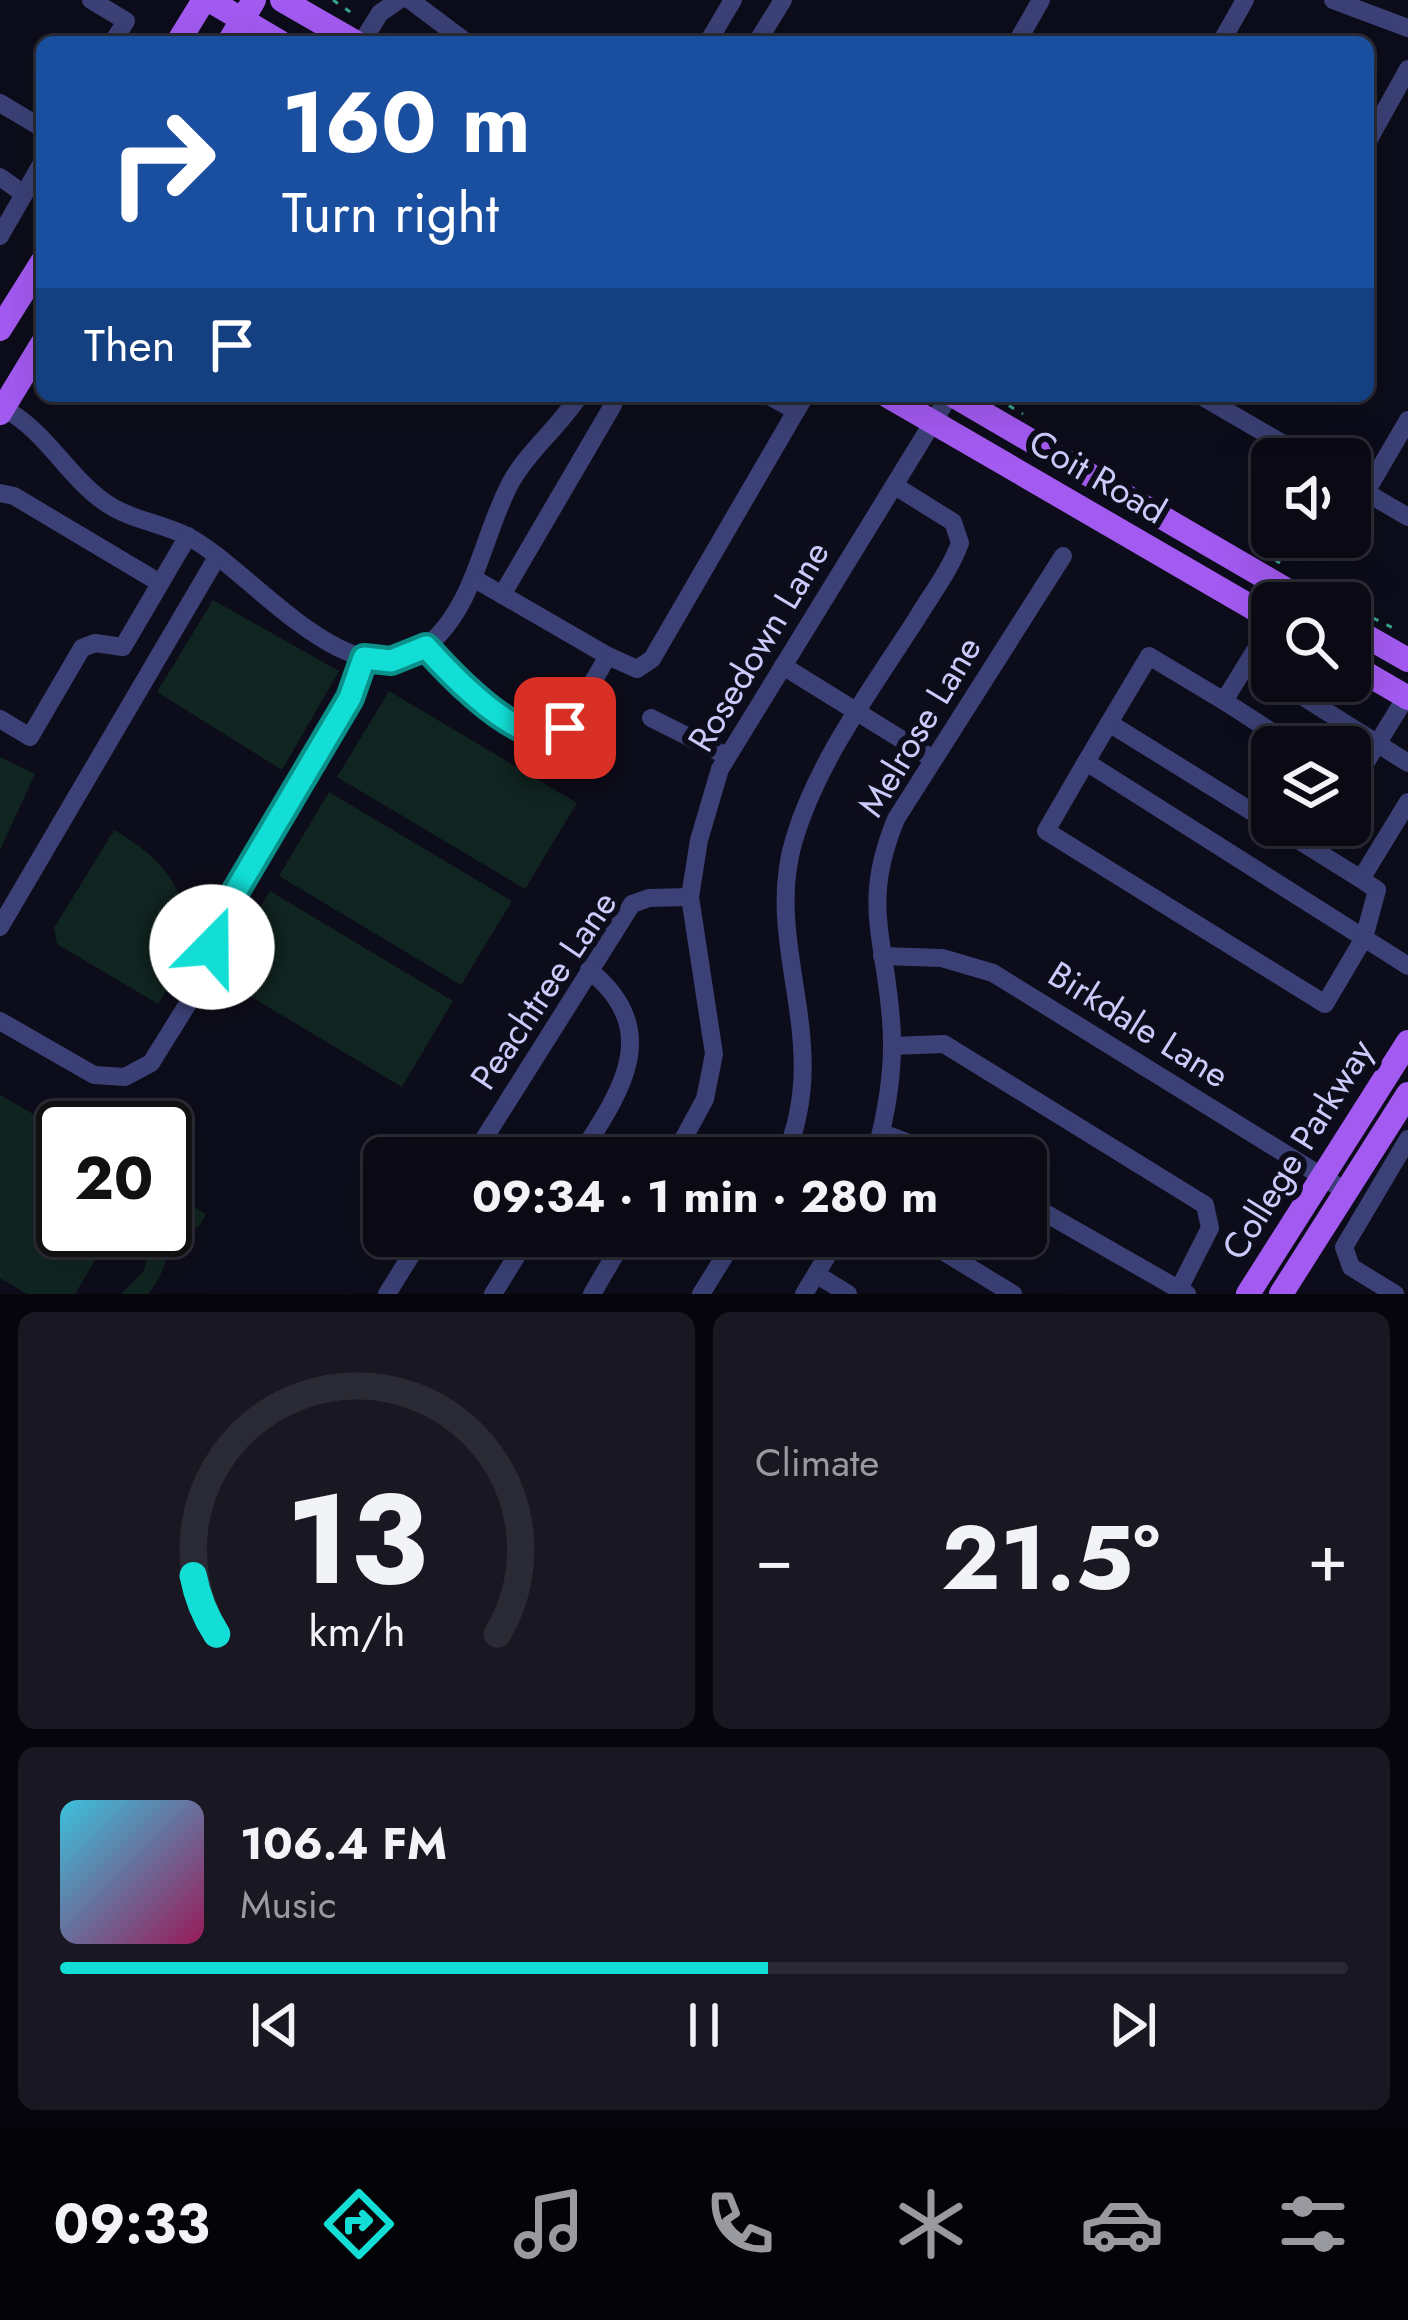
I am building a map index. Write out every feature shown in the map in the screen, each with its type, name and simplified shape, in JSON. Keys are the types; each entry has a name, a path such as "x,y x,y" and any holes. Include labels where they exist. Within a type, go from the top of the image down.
{"main road":[{"path":"182,36 206,0 248,10 274,36"},
{"path":"282,0 347,36"},
{"path":"233,36 248,10"},
{"path":"0,329 36,272"},
{"path":"1,409 36,354"},
{"name":"Coit Road","path":"898,402 1251,609"},
{"name":"Coit Road","path":"961,402 1265,582"},
{"path":"1371,639 1408,659"},
{"path":"1371,677 1407,698"},
{"name":"College Parkway","path":"1248,1294 1408,1042"},
{"name":"College Parkway","path":"1284,1293 1408,1094"}],"street":[{"path":"91,0 126,21 117,36"},
{"path":"363,36 380,13 399,0"},
{"path":"410,0 458,36"},
{"path":"712,36 733,0"},
{"path":"761,36 783,0"},
{"path":"1020,36 1041,0"},
{"path":"1224,36 1245,0"},
{"path":"1334,0 1408,28"},
{"path":"1374,130 1408,69"},
{"path":"0,103 36,124"},
{"path":"2,228 36,174"},
{"path":"0,177 25,194"},
{"path":"1,409 38,431 106,503 188,536 273,606 364,658 391,661 426,647 472,578 509,486 574,402"},
{"path":"502,595 614,402"},
{"name":"Rosedown Lane","path":"684,1137 705,1099 714,1054 691,897 709,801 727,756 947,402"},
{"path":"1217,402 1275,438"},
{"path":"472,578 637,669 652,658 801,404"},
{"path":"1371,470 1408,420"},
{"path":"789,1137 805,1056 785,909 787,872 811,795 960,543 953,522 895,486"},
{"path":"0,493 14,496 160,583"},
{"path":"1371,496 1408,517"},
{"path":"0,719 30,737 82,648 95,643 123,647 188,536"},
{"name":"Melrose Lane","path":"881,1137 892,1046 875,923 881,859 896,819 1063,556"},
{"path":"0,927 217,557"},
{"path":"426,647 473,697 547,738 563,731 608,656"},
{"path":"1263,726 1149,656 1046,830 1325,1004 1364,938 1377,890 1309,846"},
{"path":"0,1021 94,1075 124,1077 146,1067 199,988 224,911 350,698 364,658"},
{"path":"1224,701 1251,659"},
{"path":"782,667 933,759"},
{"path":"1371,754 1407,698"},
{"path":"1311,702 1408,763"},
{"path":"651,718 727,756"},
{"path":"1109,723 1251,810"},
{"path":"1085,762 1408,966"},
{"path":"1361,879 1408,802"},
{"name":"Peachtree Lane","path":"485,1137 632,904 649,898 691,897"},
{"name":"Birkdale Lane","path":"882,956 930,956 993,973 1347,1192"},
{"path":"589,970 619,996 631,1052 617,1094 591,1137"},
{"path":"892,1046 944,1044 1205,1205 1210,1228 1183,1292 1047,1214"},
{"path":"882,1133 893,1137"},
{"path":"1395,1294 1351,1267 1344,1247 1408,1138"},
{"path":"387,1294 410,1257"},
{"path":"493,1294 516,1257"},
{"path":"592,1294 614,1257"},
{"path":"701,1294 724,1257"},
{"path":"804,1294 826,1257"},
{"path":"952,1257 1013,1294"},
{"path":"816,1274 848,1294"}],"green space":[{"path":"213,600 339,671 282,770 157,692"},
{"path":"389,691 577,803 525,889 337,777"},
{"path":"0,757 35,774 0,850"},
{"path":"329,792 512,901 461,985 279,876"},
{"path":"114,830 160,865 182,905 182,951 158,1004 57,944 54,928"},
{"path":"270,891 453,1001 402,1087 218,977"},
{"path":"0,1095 36,1116 36,1257 97,1257 75,1294 27,1294 0,1278"},
{"path":"192,1206 206,1214 198,1228 192,1225"},
{"path":"147,1257 166,1257 148,1294 121,1294 144,1271"}],"route":[{"path":"212,947 224,911 350,698 364,658 391,661 426,647 470,694 538,735 553,737 565,728"}]}
